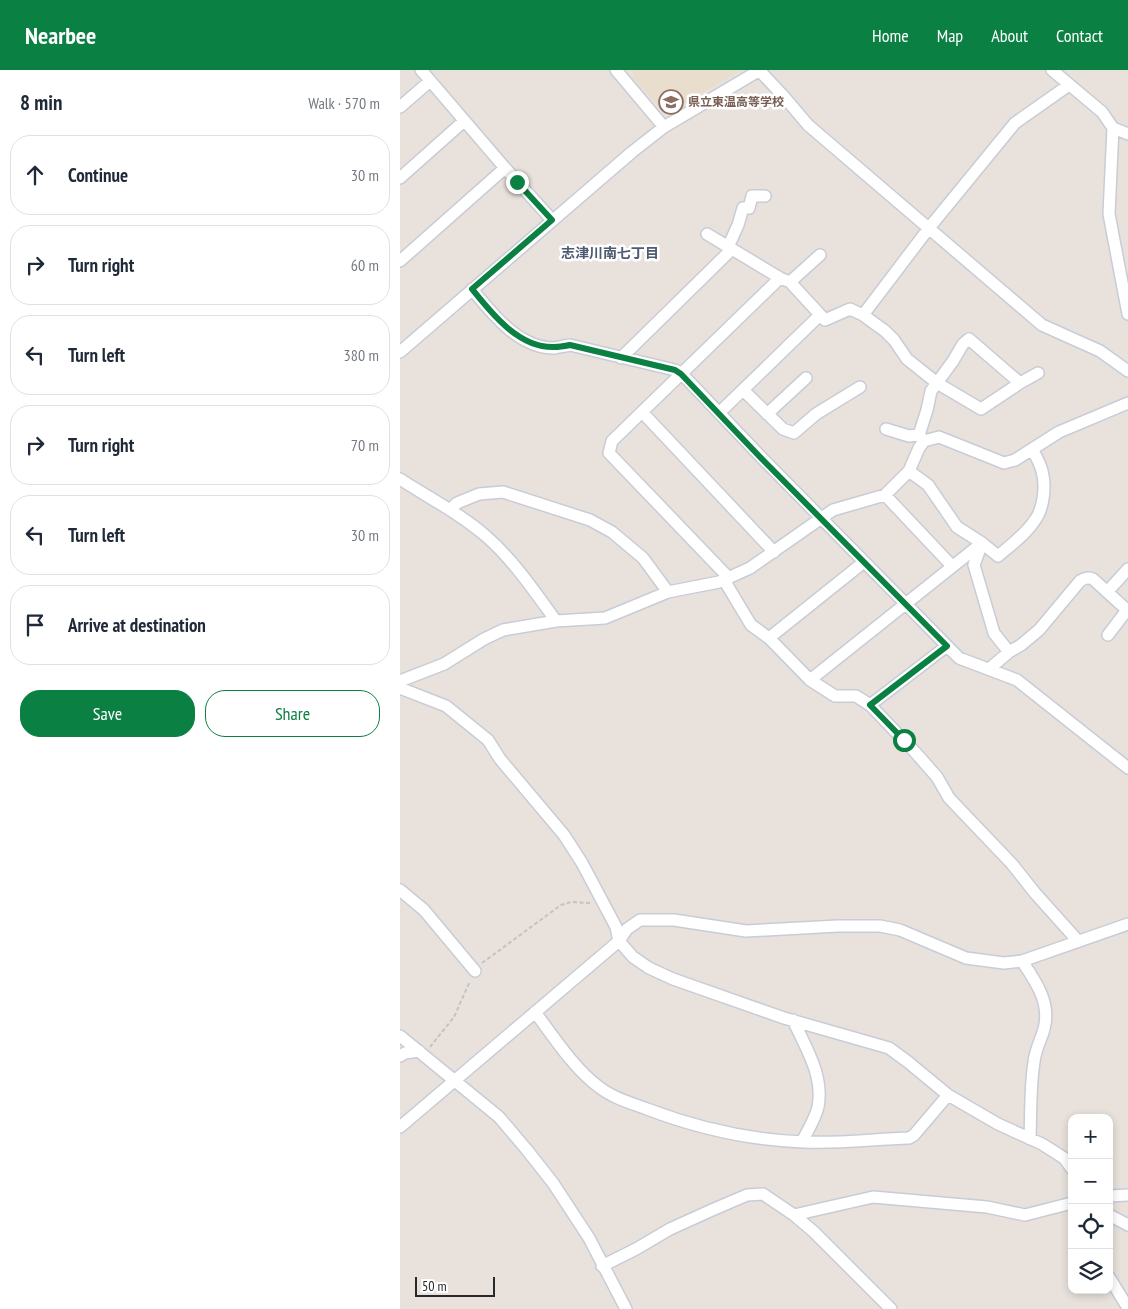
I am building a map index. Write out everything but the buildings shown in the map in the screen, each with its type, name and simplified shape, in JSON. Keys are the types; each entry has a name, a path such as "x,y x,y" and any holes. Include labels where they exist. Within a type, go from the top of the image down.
{"street":[{"path":"421,70 464,122 552,220"},
{"path":"616,70 664,127"},
{"path":"400,352 632,152 664,127 759,70 786,98 808,125 1042,325 1100,351 1128,371"},
{"path":"1052,70 1102,112 1113,128 1128,134"},
{"path":"400,106 430,80"},
{"path":"863,315 929,228 1016,123 1069,85"},
{"path":"400,178 464,122"},
{"path":"1113,128 1109,214 1128,314"},
{"path":"400,261 505,168"},
{"path":"621,358 730,248 743,208 749,208 752,196 765,196"},
{"path":"707,234 785,280 825,320 850,309 863,315 894,340 907,360 937,383 981,410 1038,373"},
{"path":"820,255 785,280 681,374 612,441 610,453 726,579 751,625 768,638 810,680 835,696 856,696 870,705 915,752 936,777 949,798 1012,864 1078,941"},
{"path":"472,289 491,313 527,341 554,348 570,345 675,370 681,374 958,658 1017,680 1128,768"},
{"path":"718,413 820,316"},
{"path":"400,681 444,664 484,638 503,630 556,621 605,618 668,592 726,579 750,568 833,510 885,495 909,471 922,438 931,391 963,344 969,340 1020,383"},
{"path":"767,414 806,378"},
{"path":"743,390 783,429 794,433 816,414 860,387"},
{"path":"886,429 922,438 939,437 1004,463 1016,460 1059,432 1128,403"},
{"path":"642,412 774,552"},
{"path":"909,471 928,485 958,527 998,556 1035,521 1040,511 1044,489 1043,472 1032,450"},
{"path":"400,479 476,528 517,568 556,621"},
{"path":"450,510 457,504 479,494 503,492 590,520 612,532 643,558 668,592"},
{"path":"885,495 952,566"},
{"path":"810,680 982,543"},
{"path":"982,543 974,565 994,633 1008,652"},
{"path":"768,638 864,562"},
{"path":"1107,592 1128,569"},
{"path":"989,669 1008,652 1021,645 1040,630 1080,581 1084,579 1093,579 1128,611 1108,635"},
{"path":"870,705 947,646"},
{"path":"400,688 446,706 488,740 512,774 564,835 582,863 616,927 619,941 633,957 649,968 673,979 793,1020 889,1048 948,1095 998,1124 1042,1144 1064,1158 1068,1164"},
{"path":"400,890 424,910 475,972"},
{"path":"400,1127 619,941 627,929 640,920 674,920 746,931 838,926 880,926 900,930 966,958 1004,963 1022,961 1128,924"},
{"path":"1022,961 1038,985 1046,1014 1044,1029 1034,1061 1030,1139"},
{"path":"535,1012 586,1077 600,1088 616,1097 676,1120 708,1129 768,1140 802,1142 910,1138 948,1095"},
{"path":"793,1020 818,1074 818,1108 802,1142"},
{"path":"400,1036 499,1117 554,1183 589,1238 626,1309"},
{"path":"400,1056 404,1053 421,1053"},
{"path":"602,1266 670,1229 747,1195 763,1194 794,1215 814,1232 890,1309"},
{"path":"1113,1196 1128,1195"},
{"path":"794,1215 873,1197 986,1207 1025,1215 1068,1205"},
{"path":"1113,1216 1128,1225"},
{"path":"1113,1284 1128,1308"}],"path":[{"path":"421,1053 454,1017 475,972 481,964 561,905 571,902 591,904"}],"shaded area":[{"name":"県立東温高等学校","path":"630,70 742,70 666,114 632,77 634,75"}],"place":[{"name":"県立東温高等学校","path":"671,102"}],"district":[{"name":"志津川南七丁目","path":"610,253"}],"route":[{"path":"517,182 552,220 472,289 491,313 527,341 554,348 570,345 675,370 681,374 760,457 947,646 870,705 904,740"}]}
